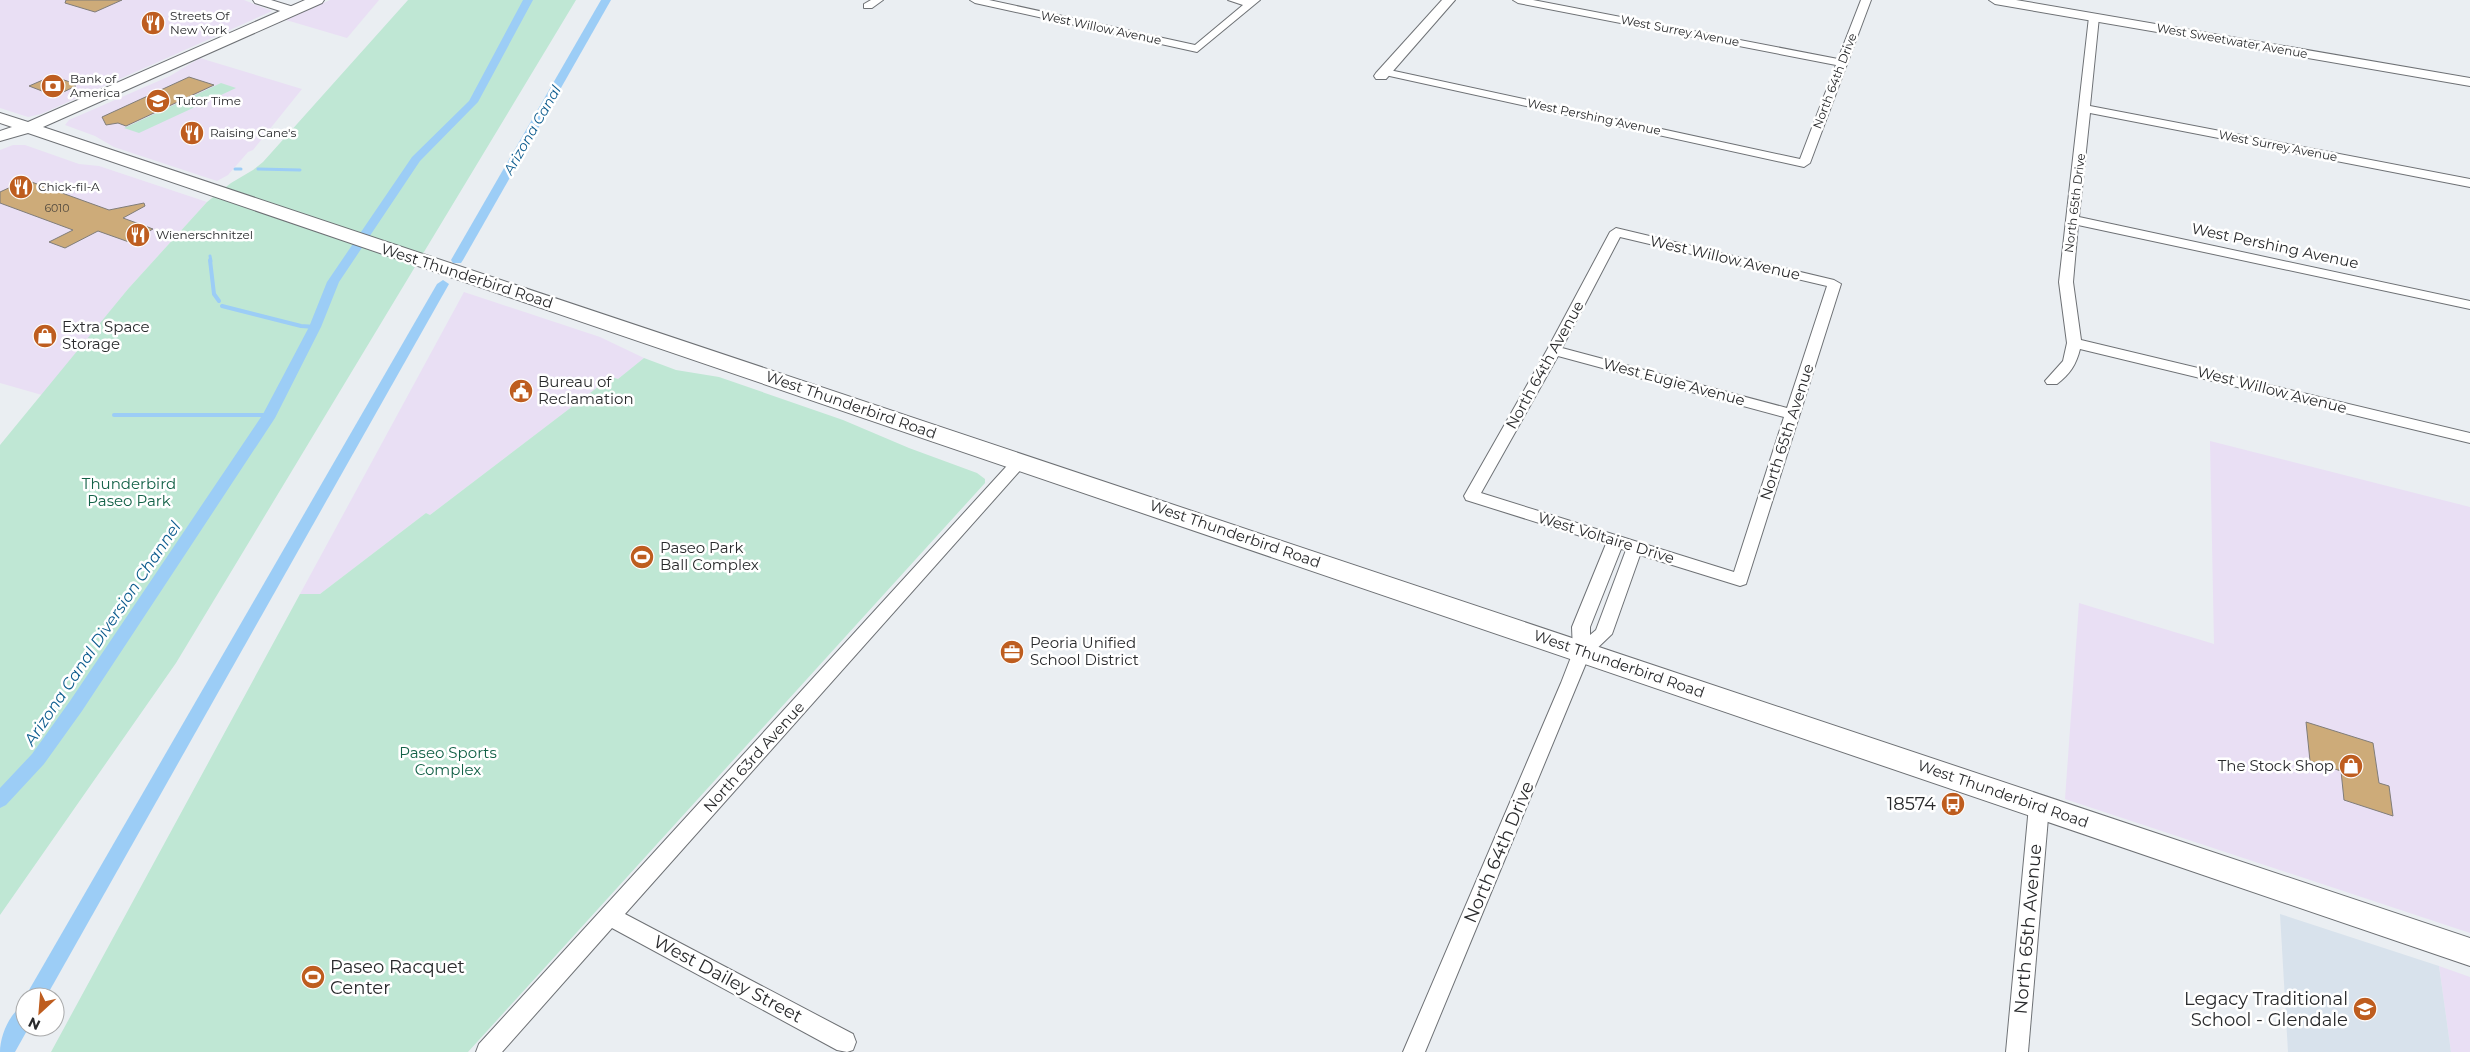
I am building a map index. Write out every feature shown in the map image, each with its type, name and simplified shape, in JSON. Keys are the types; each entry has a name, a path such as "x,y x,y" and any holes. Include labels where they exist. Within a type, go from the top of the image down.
{"main road":[{"path":"0,144 28,128 317,0"},
{"name":"West Thunderbird Road","path":"0,118 2470,952"},
{"path":"0,136 28,128"}],"street":[{"path":"259,0 293,11"},
{"path":"868,6 878,0"},
{"name":"West Willow Avenue","path":"975,0 1197,49 1253,2"},
{"path":"1233,0 1253,2"},
{"path":"1383,74 1449,0"},
{"name":"West Surrey Avenue","path":"1518,0 1842,63"},
{"name":"North 64th Drive","path":"1804,163 1866,0"},
{"name":"West Sweetwater Avenue","path":"1994,0 2470,82"},
{"name":"North 65th Drive","path":"2052,381 2064,371 2070,361 2074,342 2066,282 2086,109 2094,17"},
{"name":"West Pershing Avenue","path":"1383,74 1804,163"},
{"name":"West Surrey Avenue","path":"2086,109 2470,183"},
{"name":"West Pershing Avenue","path":"2074,220 2470,305"},
{"name":"West Willow Avenue","path":"1616,232 1834,284"},
{"name":"North 64th Avenue","path":"1472,496 1554,350 1616,232"},
{"name":"North 65th Avenue","path":"1740,580 1834,284"},
{"name":"West Willow Avenue","path":"2074,342 2470,438"},
{"name":"West Eugie Avenue","path":"1554,350 1793,414"},
{"name":"North 63rd Avenue","path":"487,1052 1020,462"},
{"name":"West Voltaire Drive","path":"1472,496 1740,580"},
{"name":"North 64th Drive","path":"1414,1052 1582,652 1581,627 1616,541"},
{"name":"North 64th Drive","path":"1582,652 1603,634 1635,546"},
{"path":"1599,584 1619,590"},
{"name":"North 65th Avenue","path":"2017,1052 2039,806"},
{"name":"West Dailey Street","path":"611,916 845,1042"}],"shaded area":[{"path":"0,0 244,0 272,11 41,114 28,117 0,108"},
{"path":"330,0 379,0 347,38 286,20"},
{"path":"200,58 302,89 253,150 248,152 228,175 217,181 114,147 95,136 65,125 69,120 170,76"},
{"path":"13,145 25,145 79,164 99,166 207,202 128,289 42,395 0,383 0,150"},
{"path":"464,292 600,337 644,358 618,379 611,377 430,515 426,513 320,594 300,594"},
{"path":"2210,441 2470,507 2470,933 2065,799 2079,603 2214,644"},
{"name":"Legacy Traditional School - Glendale","path":"2280,914 2439,966 2451,1052 2288,1052"},
{"path":"2439,966 2470,977 2470,1052 2451,1052"}],"green space":[{"name":"Thunderbird Paseo Park","path":"408,0 576,0 176,663 0,915 0,445 128,289 207,202 231,183 263,162"},
{"path":"221,83 236,88 139,133 124,128"},
{"name":"Paseo Sports Complex","path":"644,358 676,370 719,377 843,420 909,448 977,473 985,479 985,483 468,1052 51,1052 59,1037 65,1037 65,1026 300,594 320,594 426,513 430,515 611,377 618,379"}],"building":[{"path":"66,0 122,0 95,12 65,3"},
{"name":"Bank of America","path":"52,76 76,84 74,85 76,86 55,96 29,86"},
{"name":"Tutor Time","path":"189,77 214,85 126,126 118,123 106,125 102,117"},
{"path":"26,180 109,210 144,203 145,206 123,218 153,229 129,242 98,231 65,248 49,242 73,230 0,203 0,192"},
{"name":"The Stock Shop","path":"2306,722 2373,743 2379,783 2389,786 2393,816 2344,800 2341,771 2310,761"}],"waterway":[{"name":"Arizona Canal Diversion Channel","path":"0,800 38,759 76,706 270,415 315,327 333,282 416,159 473,102 528,0"},
{"name":"Arizona Canal","path":"457,260 606,0"},
{"path":"235,169 241,169"},
{"path":"258,169 300,170"},
{"path":"210,256 211,261"},
{"path":"210,260 214,294 219,301"},
{"path":"41,987 443,284"},
{"path":"222,306 301,326 315,327"},
{"path":"114,415 270,415"},
{"path":"4,1052 15,1033"}],"place":[{"name":"Streets Of New York","path":"153,23"},
{"name":"Bank of America","path":"53,86"},
{"name":"Tutor Time","path":"158,101"},
{"name":"Raising Cane's","path":"192,133"},
{"name":"Chick-fil-A","path":"21,187"},
{"name":"Wienerschnitzel","path":"138,235"},
{"name":"Extra Space Storage","path":"45,336"},
{"name":"Bureau of Reclamation","path":"521,391"},
{"name":"Paseo Park Ball Complex","path":"642,557"},
{"name":"Peoria Unified School District","path":"1012,652"},
{"name":"The Stock Shop","path":"2351,766"},
{"name":"18574","path":"1953,804"},
{"name":"Paseo Racquet Center","path":"313,977"},
{"name":"Legacy Traditional School - Glendale","path":"2365,1009"}]}
